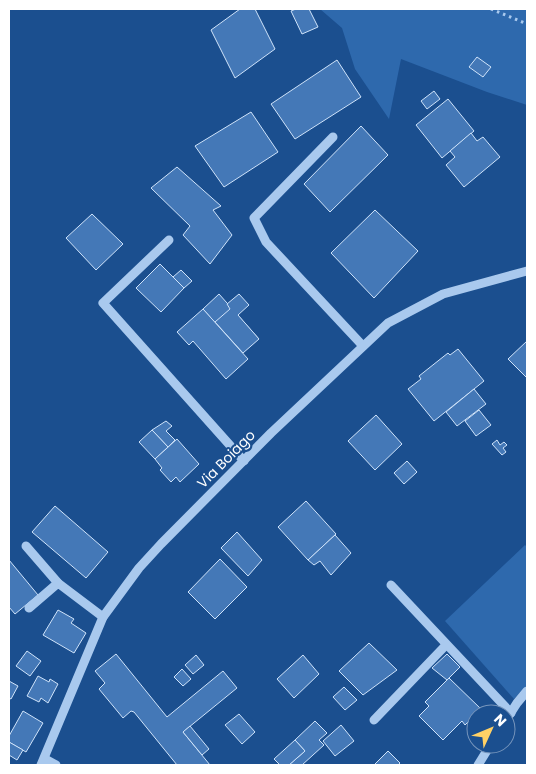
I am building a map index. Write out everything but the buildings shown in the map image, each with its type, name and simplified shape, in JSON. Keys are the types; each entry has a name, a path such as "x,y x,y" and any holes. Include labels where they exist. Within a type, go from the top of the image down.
{"street":[{"path":"333,137 254,218 266,242 363,346"},
{"path":"168,240 103,304 244,461"},
{"name":"Via Boiago","path":"43,762 103,617 139,568 244,461 388,323 443,294 527,271"},
{"path":"26,546 58,582 103,617"},
{"path":"29,608 58,582"},
{"path":"391,585 498,704"},
{"path":"374,720 446,645"},
{"path":"516,704 527,691"},
{"path":"478,765 485,754"},
{"path":"43,762 56,765"}],"path":[{"path":"491,9 527,24"}],"shaded area":[{"path":"320,9 527,9 527,105 487,92 401,59 389,119 355,69 342,28"},
{"path":"525,545 527,547 527,685 514,699 445,621"}]}
